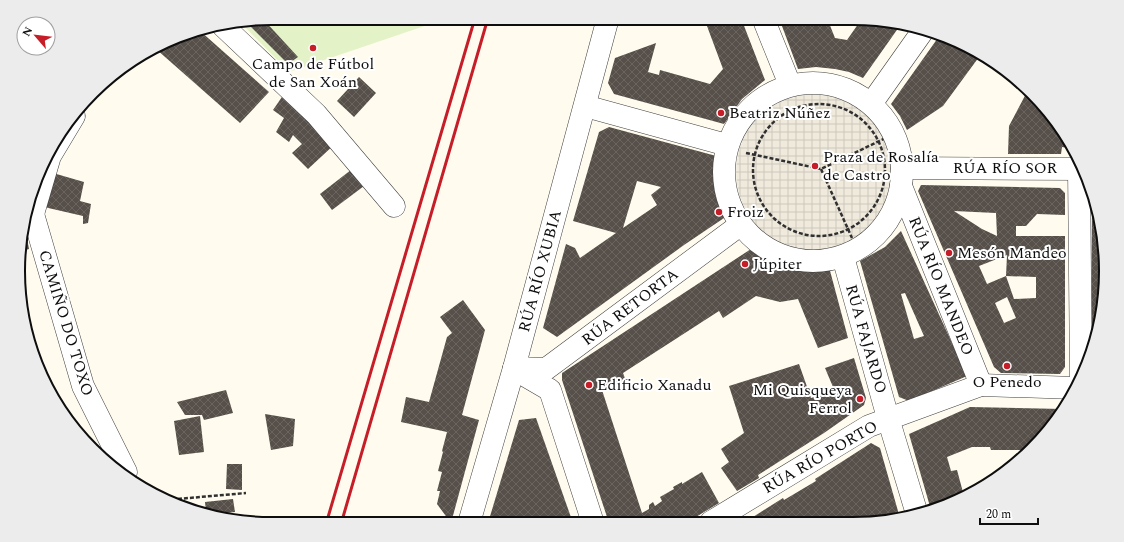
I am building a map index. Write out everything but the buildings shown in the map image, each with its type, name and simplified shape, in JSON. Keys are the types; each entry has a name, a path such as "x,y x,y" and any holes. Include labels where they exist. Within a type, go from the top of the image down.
{"street":[{"name":"RÚA RÍO XUBIA","path":"471,517 514,368 606,25"},
{"path":"766,25 790,85"},
{"path":"227,29 316,114 394,206"},
{"path":"871,104 920,34"},
{"path":"812,82 833,85 853,92 871,104 884,118 886,137 900,150 902,177 896,205 887,222 875,236 856,251 848,249 820,262 797,261 775,254 756,242 740,225 727,200 723,173 727,145 741,118 763,98 790,85 812,82"},
{"path":"585,106 727,145"},
{"name":"RÚA RÍO SOR","path":"902,177 1077,169"},
{"name":"RÚA RÍO MANDEO","path":"902,177 981,385"},
{"path":"1081,180 1081,362"},
{"name":"CAMIÑO DO TOXO","path":"30,221 83,386 124,468"},
{"name":"RÚA RETORTA","path":"514,368 546,369 740,225"},
{"name":"RÚA FAJARDO","path":"848,249 888,418 916,509"},
{"path":"514,368 550,390 591,517"},
{"name":"RÚA RÍO PORTO","path":"719,517 869,426 888,418 981,385 1070,388"}],"path":[{"path":"825,103 847,109 886,137 885,182 877,202 864,219 848,230 826,236 819,236 805,235 785,228 769,214 758,196 753,175 754,154 765,131 781,115 802,106 825,103"},
{"path":"754,154 821,169 886,137"},
{"path":"821,169 848,230 848,249"},
{"path":"179,499 246,493"}],"green space":[{"name":"Campo de Fútbol de San Xoán","path":"271,25 427,25 289,72 245,27"}],"shaded area":[{"name":"Praza de Rosalía de Castro","path":"807,93 823,93 838,96 852,102 871,116 881,128 891,149 894,172 891,195 881,216 871,228 859,238 838,248 823,251 807,251 792,248 771,238 759,228 749,216 739,195 736,180 736,164 739,149 749,128 759,116 771,106 792,96"}],"railway":[{"path":"328,517 473,25"},
{"path":"343,517 486,25"}],"place":[{"name":"Campo de Fútbol de San Xoán","path":"313,48"},
{"name":"Beatriz Núñez","path":"721,113"},
{"name":"Praza de Rosalía de Castro","path":"815,166"},
{"name":"Froiz","path":"719,212"},
{"name":"Mesón Mandeo","path":"949,253"},
{"name":"Júpiter","path":"745,264"},
{"name":"O Penedo","path":"1007,366"},
{"name":"Edificio Xanadu","path":"589,385"},
{"name":"Mi Quisqueya Ferrol","path":"860,399"}]}
